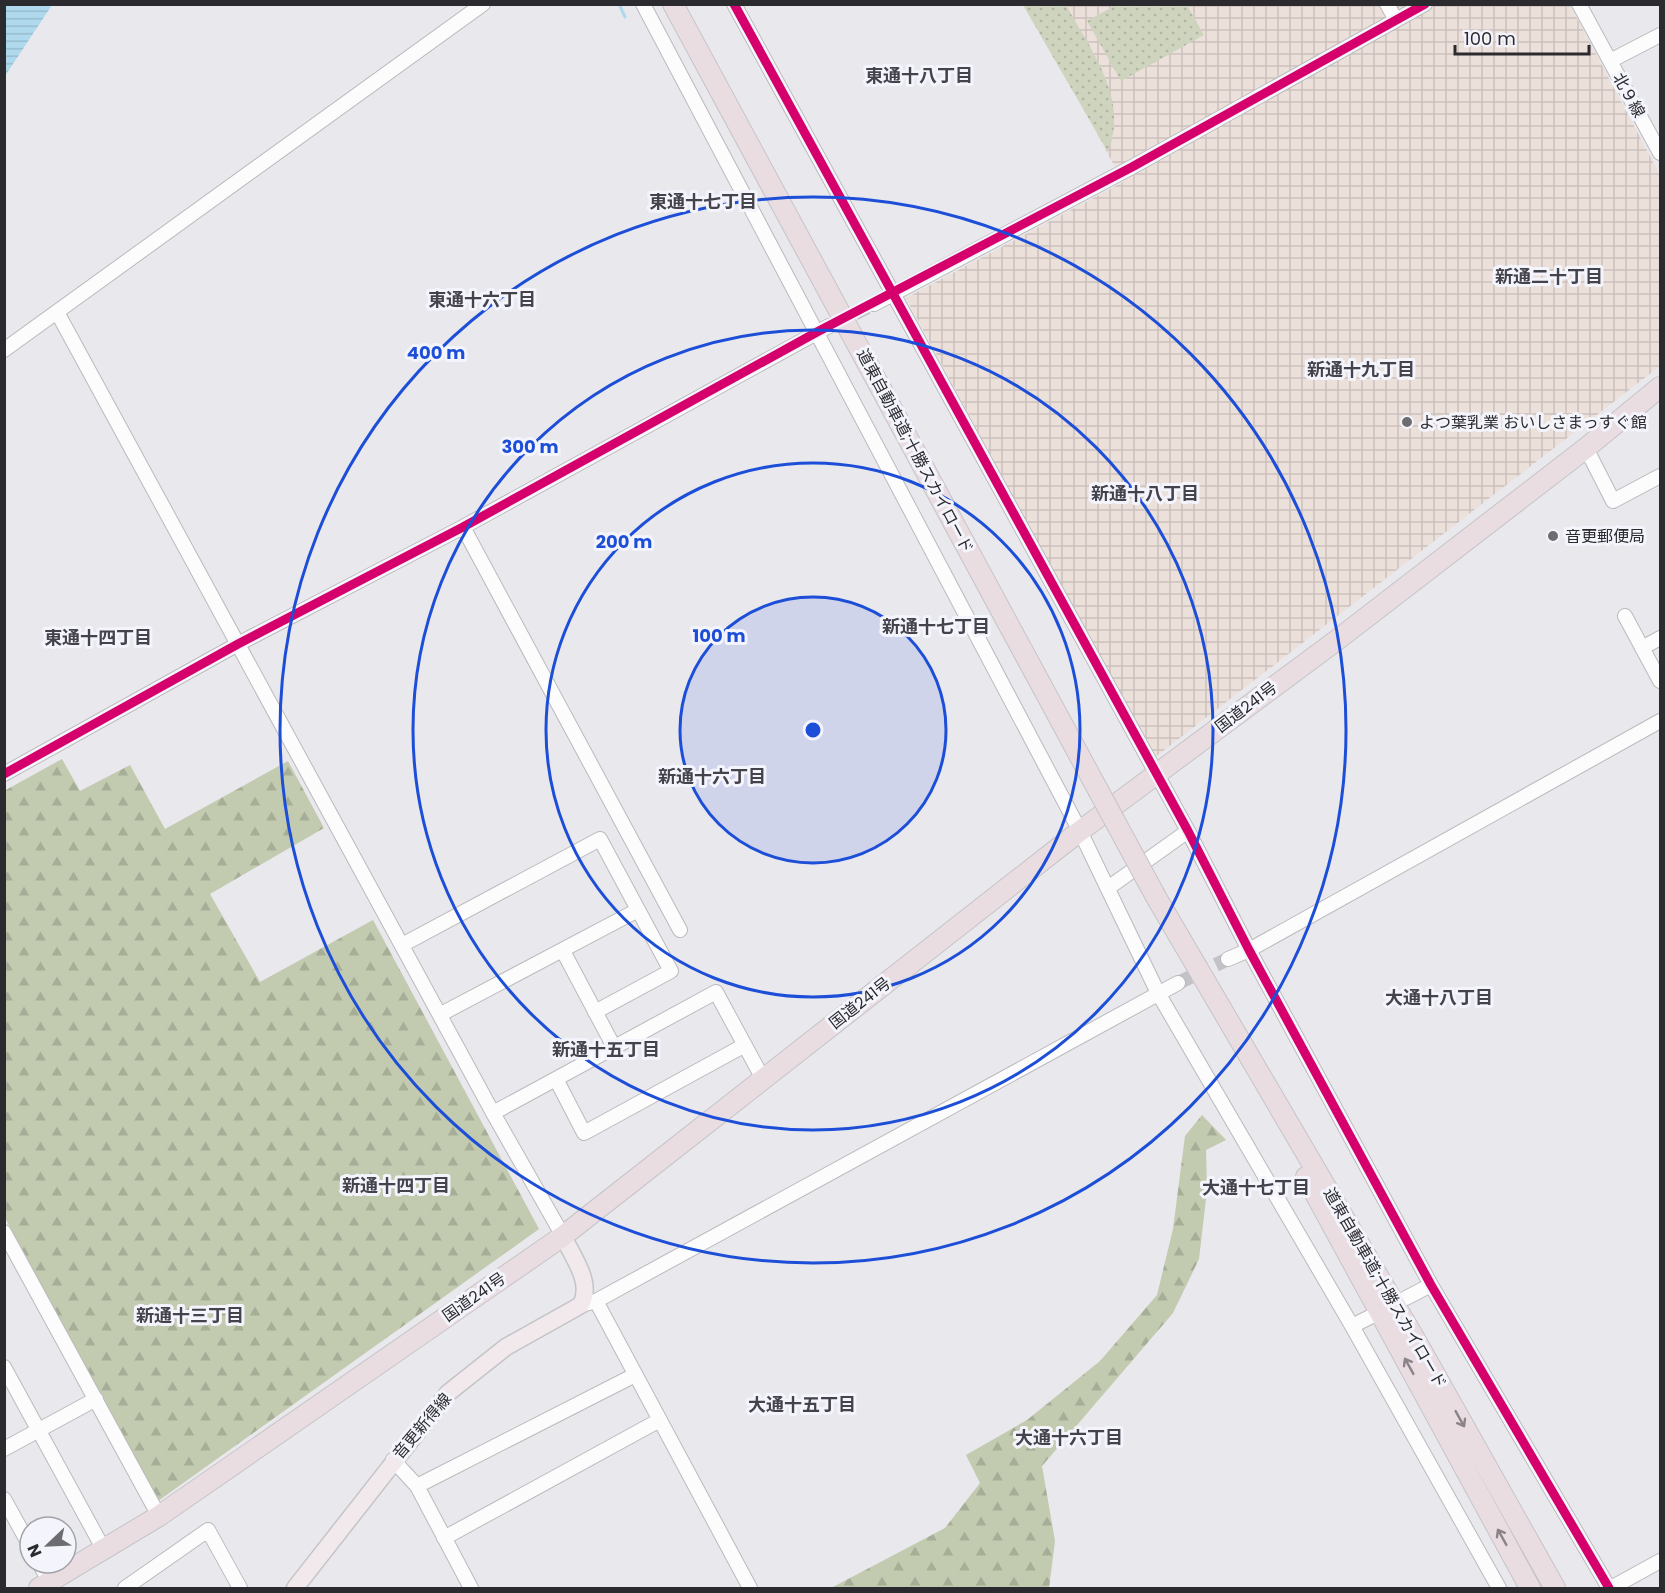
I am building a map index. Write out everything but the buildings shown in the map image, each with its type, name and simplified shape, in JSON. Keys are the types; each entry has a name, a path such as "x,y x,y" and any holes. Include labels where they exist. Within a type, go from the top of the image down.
{"highway":[{"name":"道東自動車道;十勝スカイロード","path":"673,4 1156,897 1219,1018 1530,1588"},
{"name":"国道241号","path":"44,1585 159,1516 562,1236 1080,831 1586,448 1660,387"},
{"name":"道東自動車道;十勝スカイロード","path":"1156,897 1419,1346 1555,1588"}],"main road":[{"path":"562,1236 585,1281 588,1303"},
{"name":"音更新得線","path":"295,1588 393,1460 448,1393 506,1347 588,1303"}],"street":[{"path":"4,350 483,4"},
{"path":"643,4 823,329 1080,831 1158,993 1352,1326 1499,1588"},
{"path":"734,4 1188,831 1249,950 1431,1285 1610,1588 1660,1562"},
{"path":"1388,4 1396,20"},
{"path":"874,304 1132,168 1425,4"},
{"name":"北９線","path":"1579,4 1660,153"},
{"path":"1610,61 1660,35"},
{"path":"57,312 441,1014 492,1113 562,1236"},
{"path":"4,774 238,644 463,527 823,329"},
{"path":"1586,448 1613,501 1660,476"},
{"path":"463,527 680,930"},
{"path":"1625,616 1660,681"},
{"path":"1642,648 1660,638"},
{"path":"1228,958 1249,950 1660,720"},
{"path":"1108,888 1188,831"},
{"path":"402,945 600,839 671,971 595,1012"},
{"path":"441,1014 638,910"},
{"path":"563,951 615,1049"},
{"path":"750,1588 635,1375 588,1303 1178,983"},
{"path":"492,1113 615,1049 716,992 763,1079"},
{"path":"556,1079 584,1133 745,1045"},
{"path":"4,1232 159,1516"},
{"path":"1406,1298 1431,1285"},
{"path":"1352,1326 1372,1316"},
{"path":"4,1367 104,1550"},
{"path":"417,1486 635,1375"},
{"path":"4,1449 96,1399"},
{"path":"444,1538 658,1421"},
{"path":"393,1460 417,1486 471,1588"},
{"path":"4,1499 18,1524"},
{"path":"125,1588 208,1530 240,1588"}],"shaded area":[{"path":"1028,5 1570,5 1660,175 1660,366 1154,758 906,298 1123,182"}],"green space":[{"path":"1023,5 1066,5 1086,39 1111,94 1114,113 1113,132 1108,152"},
{"path":"1116,5 1187,5 1204,35 1121,81 1087,21"},
{"path":"62,759 80,791 130,765 165,829 288,761 324,828 210,894 260,982 373,920 539,1229 158,1501 5,1218 4,791"},
{"path":"1202,1115 1226,1140 1206,1150 1207,1190 1199,1259 1173,1313 1042,1466 1055,1541 1049,1588 831,1588 945,1528 980,1483 966,1455 1027,1420 1100,1361 1157,1295 1173,1229 1185,1136"}],"water":[{"path":"4,5 52,5 5,76"}],"waterway":[{"path":"619,4 625,17"}],"tunnel":[{"path":"836,323 874,304"},
{"path":"1178,983 1228,959"}],"cycle path":[{"path":"734,4 1188,831 1249,950 1431,1285 1609,1588"},
{"path":"4,774 238,644 463,527 817,332 1132,167 1425,4"}],"place":[{"name":"よつ葉乳業 おいしさまっすぐ館","path":"1407,422"},
{"name":"音更郵便局","path":"1553,536"}],"district":[{"name":"東通十八丁目","path":"919,75"},
{"name":"東通十七丁目","path":"703,201"},
{"name":"新通二十丁目","path":"1549,276"},
{"name":"東通十六丁目","path":"482,299"},
{"name":"新通十九丁目","path":"1361,369"},
{"name":"新通十八丁目","path":"1145,493"},
{"name":"新通十七丁目","path":"936,626"},
{"name":"東通十四丁目","path":"98,637"},
{"name":"新通十六丁目","path":"712,776"},
{"name":"大通十八丁目","path":"1439,997"},
{"name":"新通十五丁目","path":"606,1049"},
{"name":"新通十四丁目","path":"396,1185"},
{"name":"大通十七丁目","path":"1256,1187"},
{"name":"新通十三丁目","path":"190,1315"},
{"name":"大通十五丁目","path":"802,1404"},
{"name":"大通十六丁目","path":"1069,1437"}]}
